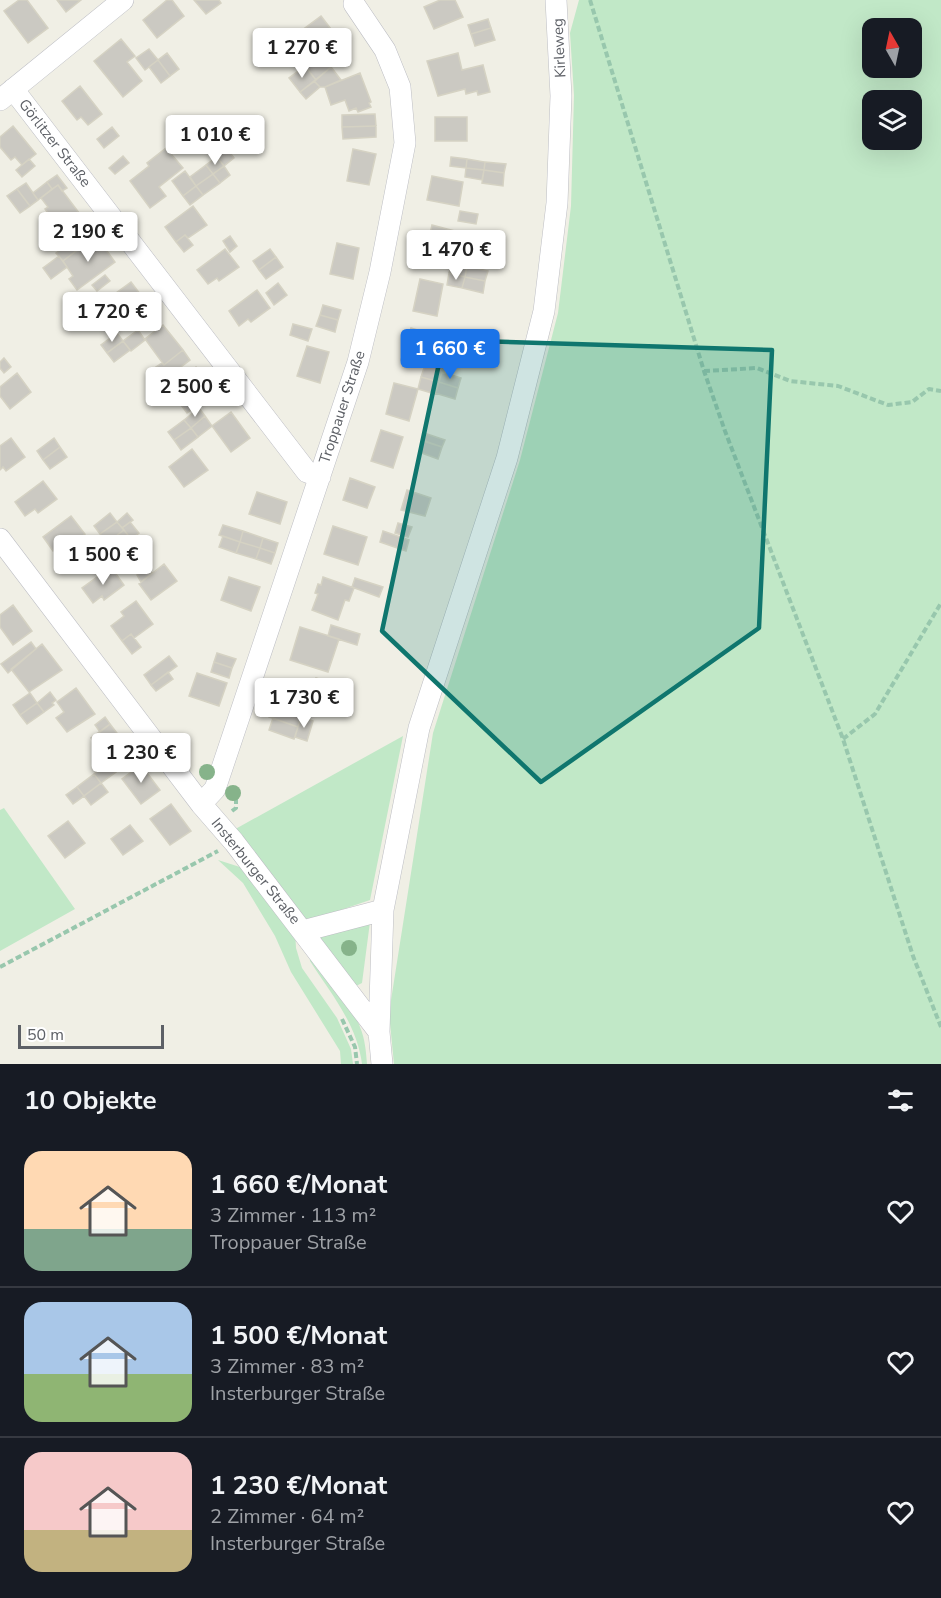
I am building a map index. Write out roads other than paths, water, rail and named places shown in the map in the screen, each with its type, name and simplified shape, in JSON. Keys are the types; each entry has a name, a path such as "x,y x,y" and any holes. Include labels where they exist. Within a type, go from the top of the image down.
{"street":[{"path":"7,94 123,0"},
{"name":"Kirleweg","path":"382,1064 379,1032 383,910 418,728 507,458 544,312 557,203 561,96 556,0"},
{"name":"Troppauer Straße","path":"201,804 215,789 358,362 380,272 405,143 400,87 385,50 354,4"},
{"name":"Görlitzer Straße","path":"7,94 307,472 320,477"},
{"name":"Insterburger Straße","path":"0,539 201,804 234,842 379,1032"},
{"path":"303,931 383,910"}]}
